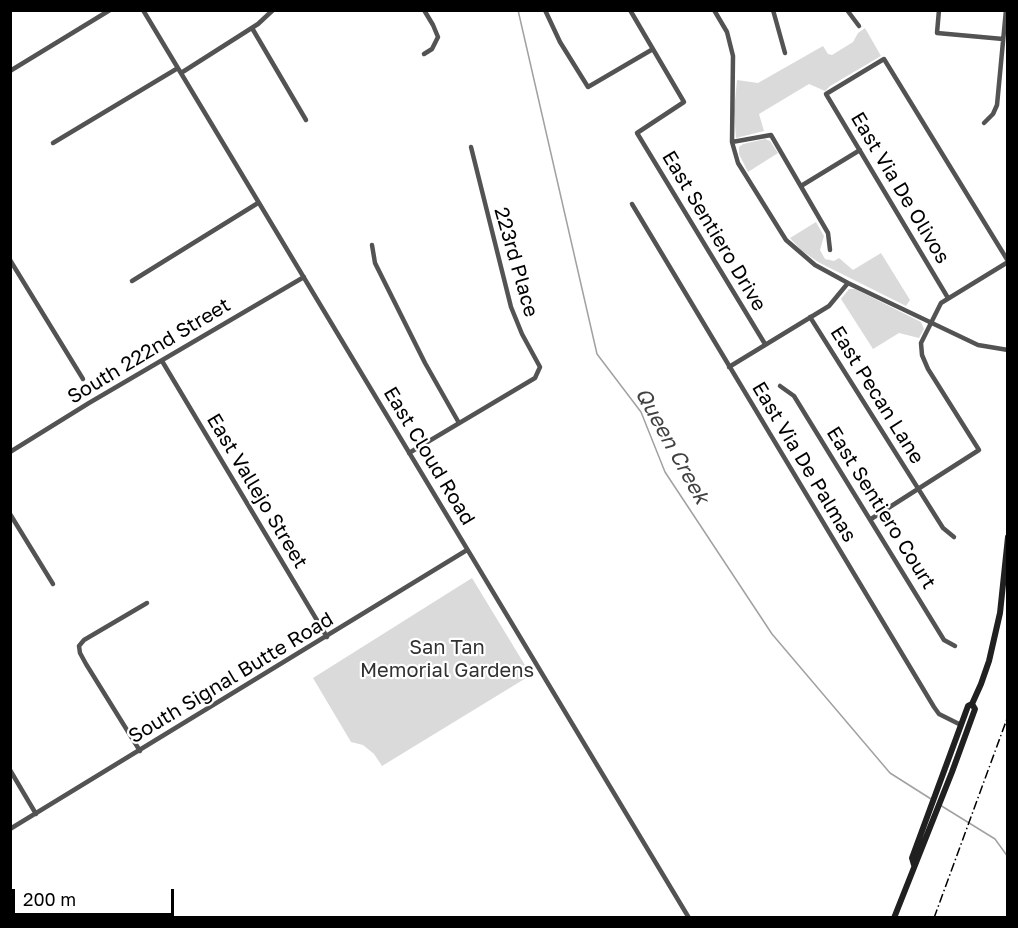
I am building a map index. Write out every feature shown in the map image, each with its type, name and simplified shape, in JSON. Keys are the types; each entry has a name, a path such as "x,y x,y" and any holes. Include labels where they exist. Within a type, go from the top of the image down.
{"main road":[{"path":"949,770 968,706 972,704 987,668 1000,613 1008,537"},
{"path":"894,918 914,865 918,861 949,770 975,709 972,704"}],"street":[{"path":"10,71 110,10"},
{"name":"East Cloud Road","path":"142,10 689,918"},
{"path":"53,143 252,28 273,10"},
{"path":"424,10 438,37 432,49 424,54"},
{"path":"545,10 560,42 588,87 653,49 630,10"},
{"path":"773,10 785,53"},
{"path":"847,10 859,26"},
{"path":"939,10 937,33 1003,39"},
{"path":"984,123 993,114 997,105 1006,10"},
{"path":"716,11 727,32 733,56 732,142 738,163 786,240 815,265 848,283 978,345 1008,350"},
{"path":"252,28 306,120"},
{"name":"East Sentiero Drive","path":"653,49 684,102 637,133 765,344"},
{"name":"East Via De Olivos","path":"948,298 826,94 884,59 1008,261"},
{"path":"732,142 771,135 828,233 831,250"},
{"name":"223rd Place","path":"410,453 536,378 540,367 511,307 471,147"},
{"path":"801,186 860,150"},
{"path":"132,281 258,203"},
{"name":"East Via De Palmas","path":"632,204 934,707 939,714 962,725"},
{"path":"372,245 375,262 425,363 459,423"},
{"path":"10,260 83,379"},
{"path":"871,519 979,450 924,363 921,343 941,303 1008,261"},
{"name":"South 222nd Street","path":"10,452 304,277"},
{"path":"729,367 836,300 848,283"},
{"name":"East Pecan Lane","path":"810,317 943,528 954,537"},
{"name":"East Vallejo Street","path":"162,360 327,637"},
{"name":"East Sentiero Court","path":"780,386 795,396 944,640 955,646"},
{"path":"10,514 53,584"},
{"name":"South Signal Butte Road","path":"10,829 467,550"},
{"path":"140,751 86,664 79,646 84,640 147,603"},
{"path":"10,770 36,814"}],"green space":[{"path":"865,28 881,56 825,91 809,84 759,114 764,131 736,138 734,111 737,80 758,83 823,46 828,54 832,55 853,42 858,33"},
{"path":"765,139 770,141 778,153 748,172 739,154 739,147"},
{"path":"816,222 824,236 820,250 825,259 834,261 839,258 853,270 881,253 910,300 906,306 818,262 801,250 790,238"},
{"path":"849,289 855,289 921,322 924,329 919,338 899,333 873,349 841,299"},
{"name":"San Tan Memorial Gardens","path":"472,578 531,675 382,766 374,754 363,745 351,742 313,678"}],"waterway":[{"name":"Queen Creek","path":"518,10 597,354 641,412 665,472 772,634 890,773 931,799"},
{"name":"Queen Creek","path":"940,805 995,839 1008,857"}],"railway":[{"path":"934,918 1008,716"}]}
